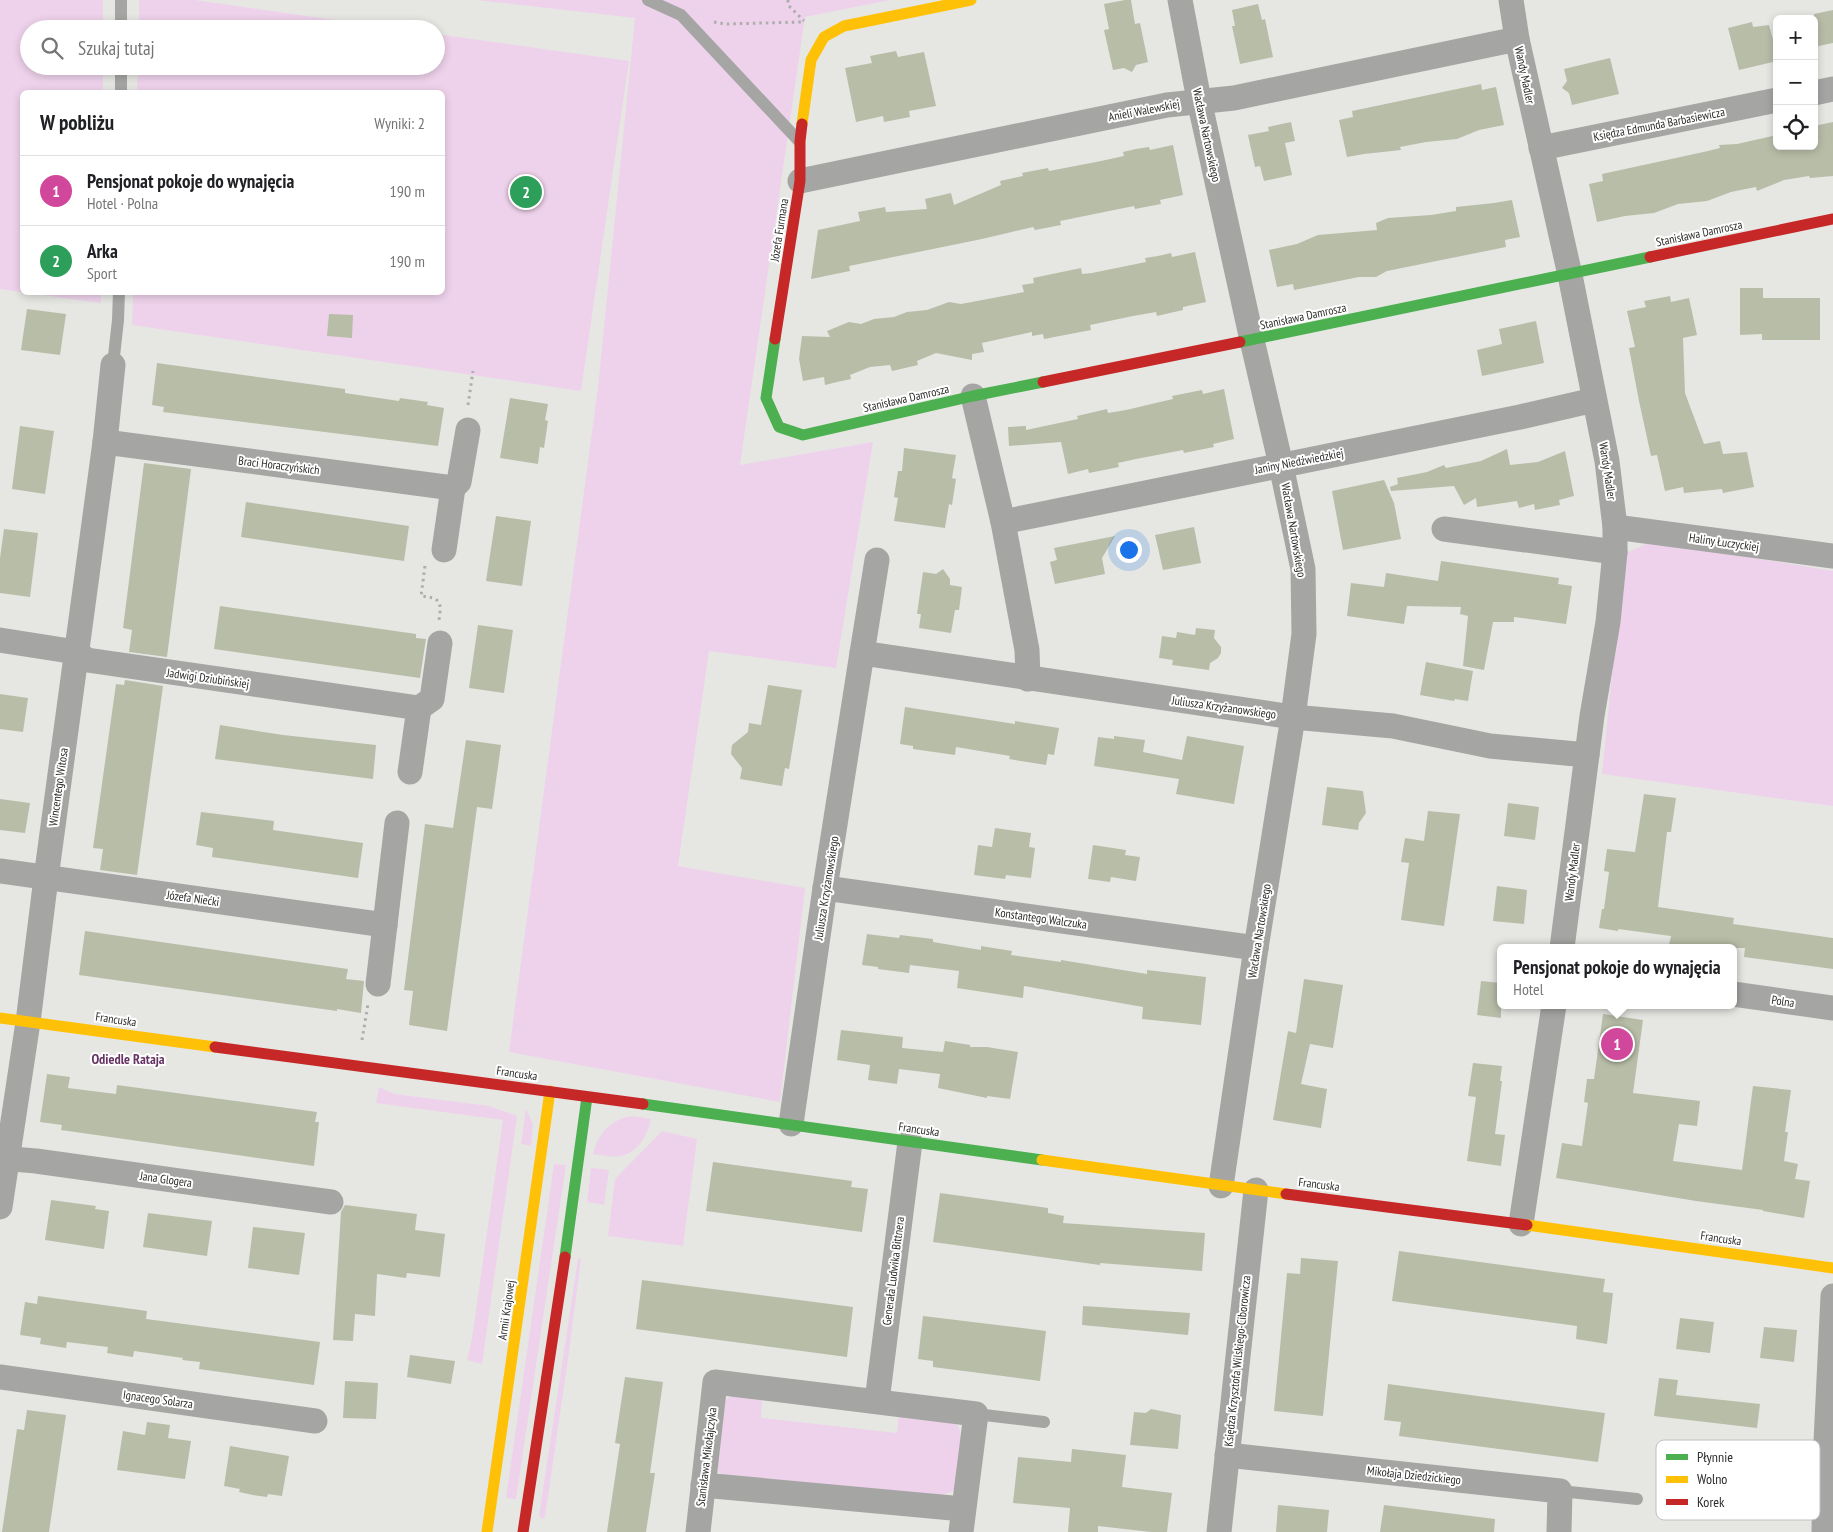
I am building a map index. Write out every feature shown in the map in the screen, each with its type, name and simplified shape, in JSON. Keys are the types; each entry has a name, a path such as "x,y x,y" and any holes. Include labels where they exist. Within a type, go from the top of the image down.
{"street":[{"name":"Józefa Furmana","path":"779,427 766,398 800,181 800,141 811,60 824,36 844,26 971,0"},
{"name":"Wacława Nartowskiego","path":"1180,0 1199,100 1303,569 1304,634 1294,717 1256,948 1221,1186"},
{"name":"Wandy Madler","path":"1511,0 1517,39 1570,275 1594,400 1608,461 1615,527 1615,552 1608,622 1587,755 1563,944"},
{"name":"Anieli Walewskiej","path":"800,181 1167,105 1199,100 1234,98 1517,39"},
{"path":"1818,92 1833,89"},
{"name":"Księdza Edmunda Barbasiewicza","path":"1541,148 1773,101"},
{"name":"Stanisława Damrosza","path":"779,427 803,436 973,396 1570,275 1833,219"},
{"name":"Wincentego Witosa","path":"0,1207 3,1159 28,1022 105,442 113,366"},
{"path":"973,396 1003,522 1027,650 1028,679"},
{"name":"Janiny Niedźwiedzkiej","path":"1003,522 1520,417 1594,400"},
{"path":"444,550 454,488 459,482 468,430"},
{"name":"Braci Horaczyńskich","path":"105,442 454,488"},
{"name":"Haliny Łuczyckiej","path":"1615,527 1833,556"},
{"path":"1444,529 1615,552"},
{"name":"Juliusza Krzyżanowskiego","path":"791,1124 825,888 877,560"},
{"name":"Jadwigi Dziubińskiej","path":"0,640 76,652 87,660 419,708"},
{"path":"410,772 419,708 432,699 440,643"},
{"name":"Juliusza Krzyżanowskiego","path":"862,653 1294,717 1393,726 1490,746 1587,755"},
{"path":"378,984 397,823"},
{"name":"Józefa Niećki","path":"0,871 385,925"},
{"name":"Konstantego Walczuka","path":"825,888 1256,948"},
{"name":"Polna","path":"1737,995 1833,1008"},
{"path":"1521,1224 1553,1009"},
{"name":"Francuska","path":"0,1018 550,1091 1221,1186 1521,1224 1833,1268"},
{"name":"Armii Krajowej","path":"490,1529 550,1091"},
{"path":"519,1532 567,1243 587,1097"},
{"name":"Generała Ludwika Bittnera","path":"877,1401 910,1142"},
{"name":"Jana Glogera","path":"3,1159 36,1161 331,1202"},
{"name":"Księdza Krzysztofa Wilskiego-Ciborowicza","path":"1219,1532 1256,1190"},
{"path":"1824,1532 1825,1462 1833,1296"},
{"name":"Ignacego Solarza","path":"0,1377 315,1421"},
{"name":"Stanisława Mikołajczyka","path":"698,1532 715,1382 877,1401"},
{"path":"703,1484 962,1520 976,1414 877,1401"},
{"name":"Mikołaja Dziedzickiego","path":"1227,1455 1560,1491"},
{"path":"1559,1532 1560,1491"}],"lane":[{"path":"121,0 121,20"},
{"path":"648,0 681,15 800,141"},
{"path":"120,90 121,75"},
{"path":"113,366 119,295"},
{"path":"976,1414 1044,1422"},
{"path":"1560,1491 1636,1499"}],"path":[{"path":"681,15 725,24 805,22"},
{"path":"468,430 466,421 472,371"},
{"path":"440,643 437,634 441,607 438,600 433,597 421,596 427,550 444,550"},
{"path":"360,1048 371,985 378,984"}],"shaded area":[{"path":"0,0 103,0 103,20 20,20 20,75 103,75 103,90 20,90 20,292 0,289"},
{"path":"139,0 195,0 336,20 139,20"},
{"path":"476,0 890,0 805,17 740,465 873,442 836,668 709,651 678,866 805,888 780,1102 509,1052 598,387 635,18"},
{"path":"445,35 629,61 581,391 132,325 133,295 445,295 445,90 137,90 138,75 445,75"},
{"path":"43,295 101,295 101,303"},
{"path":"1653,541 1833,571 1833,806 1602,774 1624,554"},
{"path":"379,1087 394,1094 489,1106 517,1116 482,1364 467,1360 472,1338 503,1120 376,1103"},
{"path":"526,1108 533,1124 531,1146 521,1144"},
{"path":"634,1116 651,1119 645,1137 637,1147 621,1156 610,1157 593,1154 598,1139 607,1128 619,1120"},
{"path":"662,1131 697,1139 683,1246 608,1236 615,1179"},
{"path":"554,1164 566,1165 516,1499 506,1498"},
{"path":"591,1168 609,1170 604,1205 587,1202"},
{"path":"581,1258 545,1517 542,1519 539,1516 578,1259"},
{"path":"734,1395 762,1397 761,1418 897,1433 899,1414 955,1423 959,1428 962,1444 956,1487 953,1491 942,1495 724,1476 716,1467 723,1401"}],"building":[{"path":"1131,0 1135,24 1140,23 1148,62 1136,65 1132,72 1124,68 1113,70 1104,30 1109,29 1104,4"},
{"path":"1258,4 1262,20 1265,19 1273,57 1240,64 1232,26 1235,26 1232,10"},
{"path":"1833,10 1833,43 1818,46 1818,15 1814,14"},
{"path":"1752,22 1753,27 1769,25 1773,40 1773,62 1739,70 1728,28"},
{"path":"896,51 898,57 924,52 936,106 909,111 910,117 884,122 883,116 856,122 845,68 872,63 870,56"},
{"path":"1610,58 1619,94 1572,105 1569,93 1562,88 1567,81 1564,69"},
{"path":"1481,84 1482,90 1496,87 1504,125 1479,130 1457,139 1426,142 1400,147 1401,150 1347,157 1339,120 1353,117 1352,111"},
{"path":"1291,122 1295,141 1285,143 1292,175 1264,181 1260,166 1255,167 1248,135 1269,131 1268,127"},
{"path":"1833,122 1833,176 1810,178 1809,176 1784,180 1757,191 1756,187 1731,192 1707,201 1678,204 1654,213 1625,216 1597,222 1589,184 1603,181 1602,174 1708,151 1720,148 1719,145 1737,144 1773,136 1773,150 1818,150 1818,125"},
{"path":"1173,145 1183,195 1160,200 1161,204 1135,209 1134,206 1060,221 1061,225 1035,230 1033,227 849,266 850,271 811,279 818,230 860,221 858,212 885,207 886,212 927,209 925,199 951,193 954,205 1001,185 1000,181 1023,176 1022,173 1048,168 1049,171 1124,156 1123,152 1136,149 1149,147 1150,150"},
{"path":"1512,200 1520,237 1505,240 1506,247 1387,271 1376,277 1359,277 1294,290 1293,284 1277,287 1269,250 1297,244 1318,235 1377,230 1376,223 1388,218 1431,215 1456,211 1456,207"},
{"path":"1195,252 1206,302 1183,307 1183,310 1157,316 1156,312 1133,316 1090,325 1091,330 1044,339 1043,334 1032,336 1032,332 982,343 984,352 972,354 972,360 936,353 917,361 918,365 892,371 890,365 870,367 850,375 851,379 825,385 824,377 803,381 799,359 802,336 830,337 827,331 849,322 861,324 874,319 894,317 907,312 927,310 949,302 961,304 1024,292 1022,285 1034,283 1033,278 1081,268 1082,274 1092,273 1146,262 1145,258 1171,253 1172,257"},
{"path":"1740,288 1763,288 1763,298 1820,298 1820,340 1762,340 1762,334 1740,335"},
{"path":"1670,296 1671,302 1689,298 1697,335 1683,338 1685,393 1704,444 1720,441 1723,454 1747,452 1754,487 1723,493 1722,489 1684,493 1683,487 1665,491 1657,455 1651,456 1639,401 1629,348 1635,347 1627,311 1646,307 1644,301"},
{"path":"27,309 66,314 60,355 21,350"},
{"path":"329,314 353,315 352,338 327,336"},
{"path":"1536,321 1544,363 1482,376 1477,350 1502,344 1499,329"},
{"path":"157,363 345,389 345,393 399,401 400,398 428,402 427,405 444,408 438,446 163,412 164,407 152,405"},
{"path":"1224,389 1234,439 1213,444 1214,447 1184,453 1183,450 1136,459 1118,463 1119,467 1089,473 1088,469 1068,474 1061,442 1009,446 1008,427 1026,426 1026,430 1078,419 1077,416 1107,409 1108,413 1126,410 1173,399 1172,396 1202,390 1203,394"},
{"path":"510,398 548,404 545,420 548,421 544,448 540,447 538,464 500,458"},
{"path":"20,426 54,431 45,494 12,489"},
{"path":"904,448 956,455 952,478 956,479 952,505 949,504 945,528 894,521 898,498 894,497 898,471 902,471"},
{"path":"1507,449 1510,465 1538,462 1565,451 1574,496 1559,500 1560,505 1535,510 1534,504 1519,508 1517,501 1477,507 1476,498 1464,505 1454,486 1391,491 1390,487 1398,484 1397,478 1427,472 1444,465 1446,468 1481,461"},
{"path":"144,463 191,469 167,657 129,652 132,630 123,628"},
{"path":"1384,480 1394,503 1401,539 1343,550 1332,491"},
{"path":"246,502 409,526 404,561 241,537"},
{"path":"496,516 531,521 522,586 486,581"},
{"path":"1194,527 1201,563 1163,570 1155,535"},
{"path":"4,529 38,533 30,597 0,593 0,558"},
{"path":"1115,536 1102,558 1105,574 1055,584 1050,562 1057,560 1054,548"},
{"path":"1441,561 1559,578 1558,584 1572,586 1566,624 1514,617 1514,622 1493,622 1484,670 1463,666 1468,616 1460,614 1461,607 1407,606 1404,624 1347,616 1351,583 1384,587 1386,573 1438,581"},
{"path":"943,569 950,579 950,585 962,587 959,610 955,610 951,633 919,628 921,614 917,614 923,572 936,574"},
{"path":"220,606 416,634 416,638 426,639 420,678 214,649"},
{"path":"478,625 513,630 504,693 469,688"},
{"path":"1196,628 1215,630 1214,638 1221,647 1221,653 1218,658 1210,663 1209,670 1172,665 1173,660 1159,658 1162,636 1176,638 1177,632 1195,635"},
{"path":"1426,662 1473,671 1468,701 1455,699 1454,701 1420,695"},
{"path":"125,680 163,686 137,875 100,870 103,849 93,848 116,684 124,685"},
{"path":"768,685 802,690 789,769 785,768 782,786 740,779 742,768 731,754 732,745 748,732 749,723 761,725"},
{"path":"0,694 28,698 23,732 0,729"},
{"path":"905,707 1015,724 1015,721 1059,728 1054,755 1048,754 1046,765 1009,759 1010,756 956,747 955,755 913,749 913,746 900,744"},
{"path":"220,725 283,735 376,745 373,779 215,759"},
{"path":"1114,736 1145,740 1143,752 1182,760 1187,736 1244,746 1234,804 1176,794 1179,779 1094,766 1098,737 1114,739"},
{"path":"466,740 501,745 492,809 477,807 447,1031 409,1025 413,991 404,990 425,824 453,828"},
{"path":"1327,787 1363,791 1366,813 1359,823 1358,830 1322,825"},
{"path":"1644,794 1676,798 1671,832 1667,832 1658,907 1734,918 1733,924 1833,938 1833,969 1744,957 1745,948 1737,948 1737,944 1669,944 1671,936 1599,928 1602,909 1604,909 1609,872 1604,871 1607,849 1635,852"},
{"path":"0,799 30,803 25,833 0,830"},
{"path":"1508,803 1539,807 1535,840 1504,836"},
{"path":"1428,811 1460,814 1444,926 1401,920 1409,863 1401,862 1405,838 1424,841"},
{"path":"201,812 274,821 273,830 363,843 358,878 212,857 213,848 196,845"},
{"path":"995,828 1031,833 1029,847 1035,848 1031,878 1006,875 1005,879 974,875 978,845 992,847"},
{"path":"1093,845 1126,850 1125,855 1140,857 1136,881 1111,877 1110,882 1088,879"},
{"path":"1497,886 1527,890 1524,924 1493,921"},
{"path":"85,931 348,969 346,979 364,981 361,1013 79,975"},
{"path":"867,934 899,938 900,935 933,939 933,942 981,950 981,946 1012,951 1011,955 1061,962 1061,960 1147,974 1147,970 1206,977 1201,1025 1142,1019 1143,1007 1024,986 1023,998 957,988 959,971 910,965 909,973 862,965"},
{"path":"1304,979 1343,985 1333,1048 1310,1044 1301,1084 1327,1089 1321,1128 1273,1120 1288,1031 1296,1033"},
{"path":"1481,981 1497,983 1497,1009 1501,1009 1501,1018 1477,1015"},
{"path":"1603,1014 1643,1020 1633,1093 1700,1101 1697,1126 1679,1124 1673,1161 1742,1170 1753,1086 1791,1090 1785,1132 1788,1132 1784,1161 1798,1164 1795,1179 1810,1181 1804,1218 1556,1178 1562,1143 1582,1146 1588,1103 1584,1102 1587,1079 1594,1079"},
{"path":"841,1030 903,1037 902,1048 943,1052 945,1041 970,1045 970,1047 987,1047 1018,1052 1010,1099 987,1096 987,1098 938,1088 940,1074 899,1069 897,1084 868,1080 870,1065 837,1060"},
{"path":"1473,1063 1502,1066 1500,1081 1502,1081 1495,1134 1505,1135 1501,1166 1467,1161 1476,1097 1468,1096"},
{"path":"47,1074 70,1077 68,1088 116,1094 117,1085 317,1112 315,1122 319,1122 314,1166 61,1130 62,1125 40,1122"},
{"path":"713,1162 852,1181 851,1187 868,1189 862,1232 706,1211"},
{"path":"940,1193 1048,1208 1048,1213 1064,1216 1063,1223 1205,1233 1202,1271 1100,1263 1100,1265 933,1242"},
{"path":"51,1200 96,1206 95,1209 109,1211 104,1249 45,1240"},
{"path":"345,1205 417,1214 415,1230 445,1234 440,1277 407,1273 406,1278 377,1274 375,1316 355,1314 353,1341 333,1340 341,1212"},
{"path":"148,1213 212,1221 207,1256 143,1247"},
{"path":"253,1227 305,1233 299,1275 248,1268"},
{"path":"1399,1251 1605,1279 1603,1292 1613,1293 1607,1344 1576,1339 1577,1326 1392,1301"},
{"path":"1301,1258 1338,1261 1323,1416 1274,1411 1287,1273 1300,1274"},
{"path":"642,1280 853,1307 847,1357 636,1329"},
{"path":"38,1296 147,1311 146,1319 320,1342 314,1385 199,1369 200,1362 182,1360 183,1358 134,1351 133,1357 107,1353 108,1347 67,1342 66,1348 40,1344 41,1338 20,1335 25,1302 37,1304"},
{"path":"1083,1306 1190,1313 1188,1335 1082,1325"},
{"path":"923,1316 1046,1331 1040,1381 933,1367 933,1361 918,1359"},
{"path":"1680,1318 1714,1322 1710,1353 1676,1349"},
{"path":"1764,1327 1797,1330 1794,1362 1760,1358"},
{"path":"410,1355 455,1361 451,1384 407,1377"},
{"path":"625,1377 663,1382 650,1473 655,1473 646,1532 607,1532 620,1444 615,1443"},
{"path":"1659,1378 1678,1380 1676,1395 1760,1404 1757,1428 1654,1416"},
{"path":"345,1381 378,1383 376,1419 343,1418"},
{"path":"1388,1384 1605,1413 1598,1462 1399,1436 1401,1422 1384,1420"},
{"path":"1151,1409 1181,1415 1178,1449 1130,1445 1134,1412 1146,1413"},
{"path":"27,1410 66,1415 49,1532 2,1532 17,1429 24,1430"},
{"path":"147,1422 170,1425 168,1438 191,1441 185,1479 117,1470 123,1431 145,1435"},
{"path":"230,1446 289,1456 282,1496 268,1494 267,1497 253,1495 239,1492 240,1489 224,1486"},
{"path":"1072,1449 1126,1455 1122,1487 1172,1493 1167,1532 1098,1526 1098,1532 1068,1532 1070,1508 1013,1503 1018,1457 1071,1462"},
{"path":"1278,1505 1329,1510 1327,1532 1276,1532"},
{"path":"1384,1505 1495,1519 1494,1532 1380,1532"}],"traffic: fast":[{"path":"1240,342 1650,257"},
{"path":"775,339 766,398 779,427 803,435 1043,382"},
{"path":"565,1257 587,1097"},
{"path":"643,1104 1042,1160"}],"traffic: slow":[{"path":"802,124 811,60 824,37 844,26 971,0"},
{"path":"0,1018 215,1047"},
{"path":"487,1532 550,1091"},
{"path":"1042,1160 1286,1194"},
{"path":"1527,1225 1833,1268"}],"traffic: jam":[{"path":"775,339 800,181 802,124"},
{"path":"1650,257 1833,219"},
{"path":"1043,382 1240,342"},
{"path":"215,1047 643,1104"},
{"path":"1286,1194 1527,1225"},
{"path":"523,1532 565,1257"}],"place":[{"name":"Arka","path":"526,192"},
{"name":"Pensjonat pokoje do wynajęcia","path":"1617,1044"}],"district":[{"name":"Odiedle Rataja","path":"128,1059"}]}
